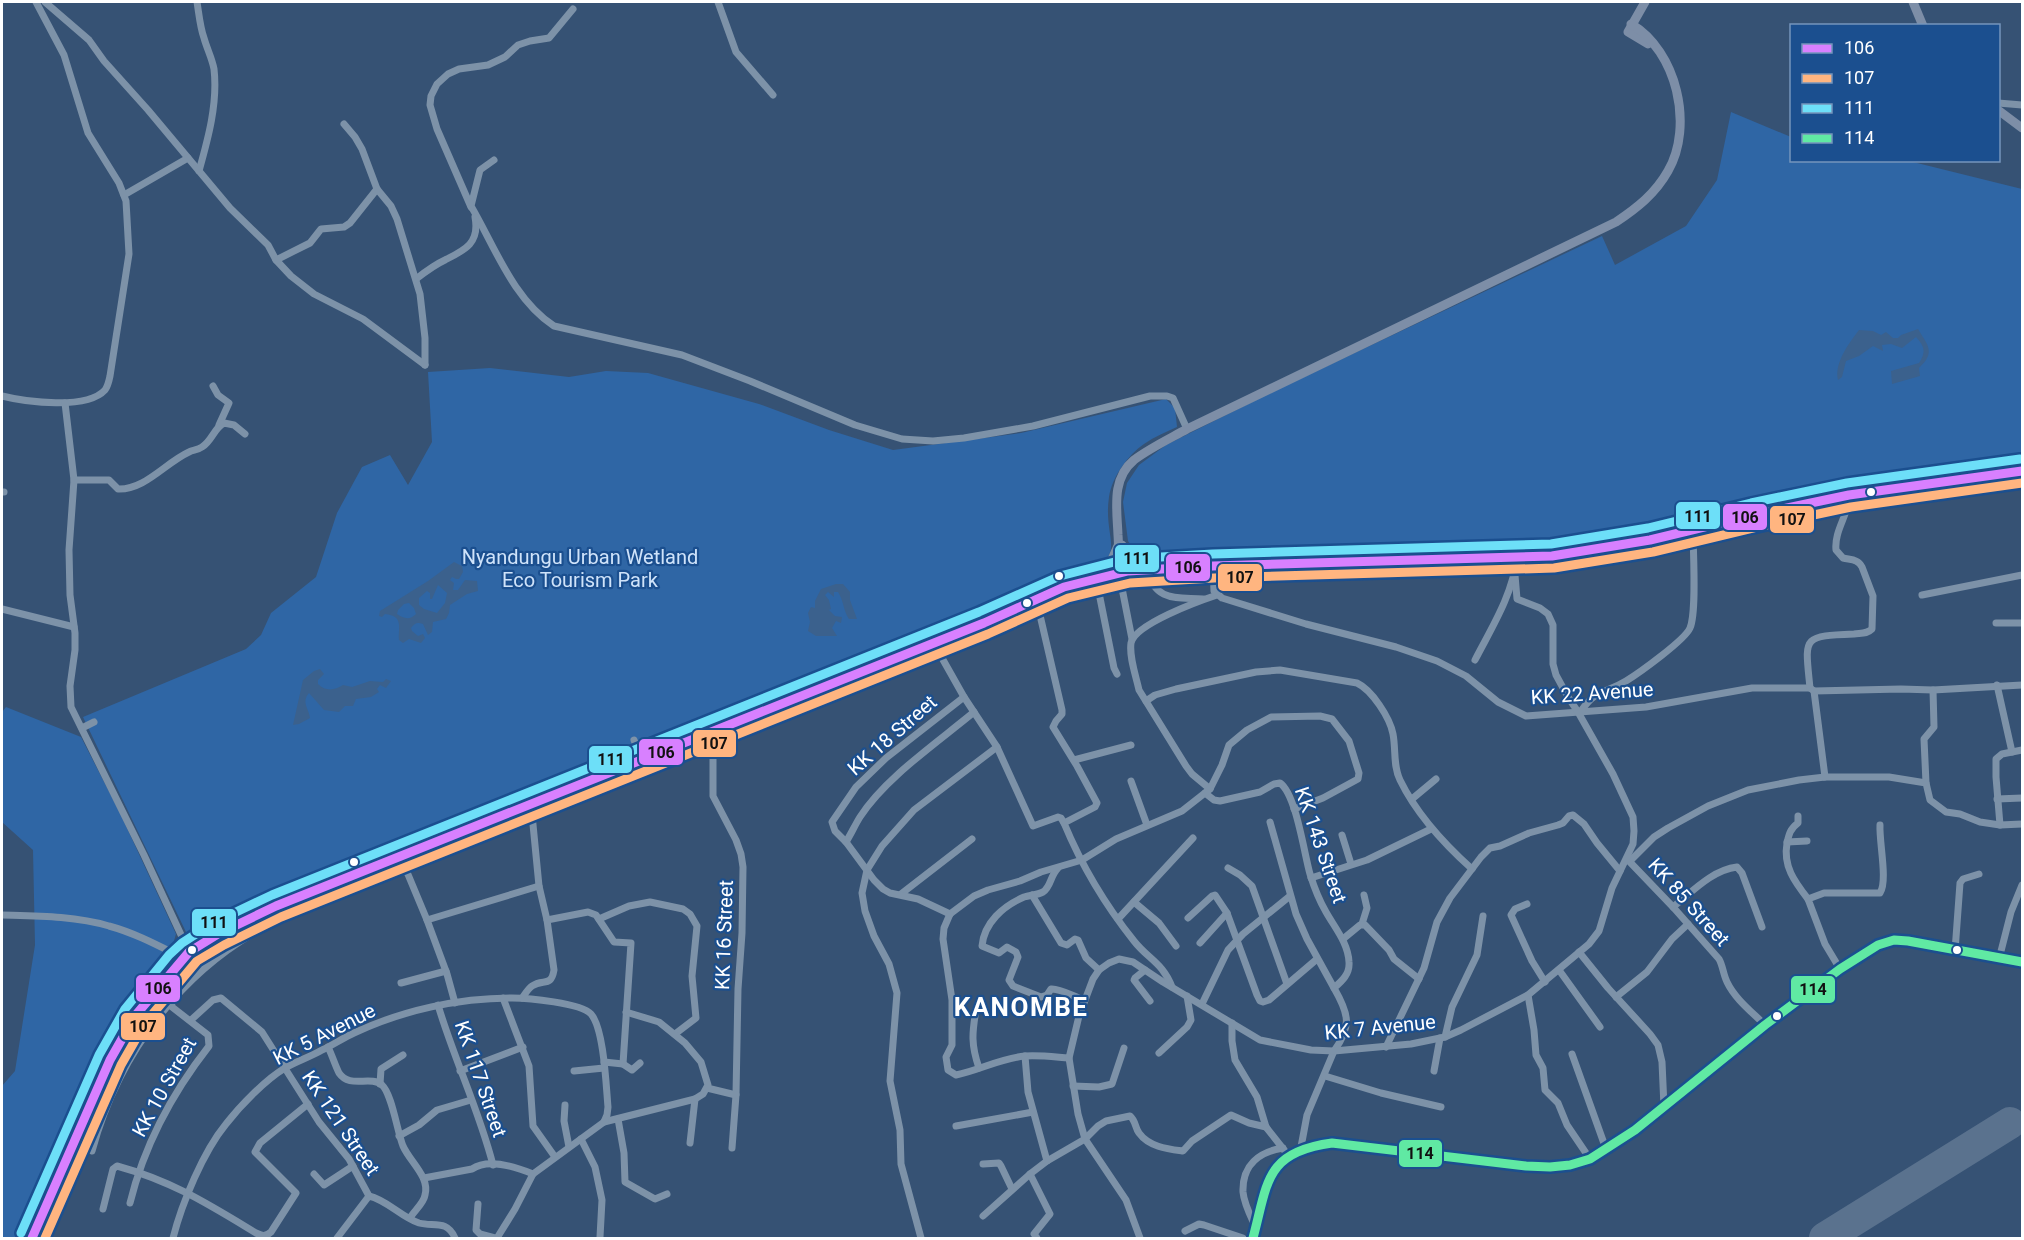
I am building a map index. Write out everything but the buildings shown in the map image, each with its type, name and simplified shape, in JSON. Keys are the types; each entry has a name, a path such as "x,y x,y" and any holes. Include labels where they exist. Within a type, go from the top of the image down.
{"highway":[{"path":"32,1239 122,1037 135,1016 183,958 249,918 984,622 1036,598 1070,585 1123,572 1213,566 1552,556 1608,548 1849,495 2022,471"},
{"path":"1098,578 1110,565 1120,547 1150,570"}],"main road":[{"path":"1123,572 1116,508 1117,489 1123,474 1132,462 1187,429 1616,222 1640,206 1650,196 1669,170 1676,151 1681,119 1675,82 1666,63 1655,48 1636,30 1646,2"},
{"path":"1913,2 1922,24"},
{"path":"2000,112 2022,128"},
{"path":"1253,1239 1266,1186 1271,1173 1286,1151 1311,1144 1332,1143 1550,1167 1570,1165 1590,1159 1606,1149 1664,1107 1840,969 1878,945 1894,940 1908,941 1999,960 2022,962"}],"street":[{"path":"2,396 65,403 94,397 105,390 108,385 129,254 128,215 124,195 88,133 64,55 36,2"},
{"path":"45,2 89,39 104,61 230,208 267,245 276,260 301,286 363,319 426,365 422,311 416,279 394,211 377,189 362,148 344,124"},
{"path":"197,2 201,29 214,70 215,93 208,138 199,171"},
{"path":"718,2 736,52 773,95"},
{"path":"573,9 549,38 530,40 518,45 505,57 488,65 459,69 448,74 437,84 431,96 430,105 437,129 471,206 508,274 524,298 545,320 554,326 682,355 855,425 891,437 933,441 963,438 1034,426 1132,399 1159,395 1173,398 1187,429"},
{"path":"2000,103 2022,105"},
{"path":"124,195 188,158"},
{"path":"416,279 463,250 473,240 477,225 471,206 480,170 494,160"},
{"path":"276,260 305,245 321,229 344,227 350,223 377,189"},
{"path":"74,480 109,480 118,489 130,488 158,473 190,451 203,447 223,424 231,401 218,395 213,386"},
{"path":"65,403 74,480 69,550 75,650 69,698 72,713 158,883 183,958 171,1001"},
{"path":"223,424 245,434"},
{"path":"1825,777 1807,654 1808,645 1816,637 1866,633 1872,629 1873,596 1860,562 1843,558 1836,550 1837,534 1848,509 1849,495"},
{"path":"1579,711 1597,693 1625,682 1683,637 1690,627 1693,611 1693,530"},
{"path":"1475,660 1506,600 1515,575 1517,558"},
{"path":"1132,639 1152,623 1216,595 1213,584 1213,566"},
{"path":"1150,570 1153,586 1169,597 1205,599"},
{"path":"1123,572 1132,655 1139,690 1186,766 1208,791"},
{"name":"KK 7 Avenue","path":"1099,970 1119,959 1133,962 1260,1040 1334,1052 1443,1038 1528,995 1579,952 1599,932 1620,871 1629,860 1635,831 1629,805 1579,711 1564,692 1553,664 1553,625 1544,610 1517,599 1515,575"},
{"path":"1922,595 2022,575"},
{"path":"1098,578 1117,674"},
{"name":"KK 22 Avenue","path":"1216,595 1269,613 1396,647 1437,661 1466,676 1498,702 1526,716 1646,707 1752,688 1933,690 2022,685"},
{"path":"1169,597 1174,612"},
{"path":"1036,598 1062,711 1053,727 1096,800 1096,805 1065,823"},
{"path":"2,609 74,627"},
{"path":"1996,623 2022,623"},
{"name":"KK 18 Street","path":"933,642 964,697 886,758 856,787 832,822 835,831 883,889 890,893 918,899 950,914"},
{"path":"1146,701 1155,695 1176,688 1256,672 1280,670 1357,683 1373,696 1390,724 1398,776 1418,812 1431,829 1472,869"},
{"path":"1997,685 2012,752"},
{"path":"1933,690 1934,723 1923,745 1926,783 1930,800 1946,812 1960,814 1980,822 2000,825 2022,824"},
{"path":"964,697 998,747 1034,826 1058,817 1061,818 1082,860 1119,920 1135,943 1162,969 1173,988"},
{"path":"846,842 860,816 874,799 899,774 974,711"},
{"path":"1069,1058 1025,1056 956,1075 948,1070 946,1057 952,1045 952,1000 943,939 950,914 974,896 1082,860 1116,839 1173,816 1208,791 1222,765 1229,745 1258,723 1271,717 1320,716 1332,719 1349,741 1359,773 1358,779 1323,798 1294,809"},
{"path":"82,729 94,722"},
{"name":"KK 16 Street","path":"713,730 713,796 736,840 743,867 736,1095 732,1148"},
{"path":"634,740 641,759"},
{"path":"1074,760 1131,745"},
{"path":"921,1239 901,1164 900,1130 890,1081 897,993 889,964 877,943 865,911 862,893 867,870 882,846 914,810 998,747"},
{"path":"2000,825 1996,759 2002,754 2022,750"},
{"path":"1629,860 1664,830 1720,800 1748,790 1825,777 1889,777 1926,783"},
{"path":"1412,799 1436,778"},
{"path":"1131,781 1147,825"},
{"name":"KK 143 Street","path":"1208,791 1220,801 1260,792 1274,784 1280,783 1285,786 1294,809 1311,878 1321,903 1343,939 1349,962 1348,973 1334,988"},
{"path":"1997,799 2022,798"},
{"path":"522,998 534,984 550,981 554,970 539,886 531,804"},
{"path":"1386,1047 1419,980 1437,922 1450,898 1490,848 1558,825 1571,815 1584,824 1620,871"},
{"path":"1798,816 1798,823 1790,831 1787,842 1789,872 1808,899 1825,944 1840,969"},
{"path":"1270,822 1290,896 1306,939 1346,1011 1348,1026 1334,1052 1307,1115 1301,1147"},
{"path":"1808,899 1824,893 1880,893 1883,886 1880,825"},
{"path":"1311,878 1367,860 1431,829"},
{"path":"1342,835 1351,864"},
{"path":"1119,920 1193,838"},
{"path":"901,894 972,839"},
{"path":"1787,842 1807,841"},
{"name":"KK 85 Street","path":"1629,860 1719,959 1725,980 1737,996 1766,1025"},
{"path":"1063,865 1050,878 1046,889 1041,893 1008,906 992,920 982,946 999,953 1007,947 1016,952 1018,957 1009,980 1013,986 1041,997 1047,995 1051,989 1058,989 1084,1000"},
{"path":"1673,907 1702,883 1717,874 1737,867 1742,873 1762,927"},
{"path":"1228,868 1240,875 1251,886 1287,984"},
{"path":"92,1150 99,1125 121,1074 143,1036 171,1001 211,962 279,919 380,878 400,871 407,872 446,971 455,1003"},
{"path":"359,874 380,878"},
{"path":"1955,951 1960,883 1963,879 1979,874"},
{"path":"1999,960 2011,912 2022,885"},
{"path":"427,920 539,886"},
{"path":"1032,895 1061,943 1067,945 1075,939 1078,940 1086,958 1099,970 1084,1000 1073,1036 1069,1058 1073,1086 1085,1139 1126,1200 1140,1239"},
{"path":"1188,918 1215,895 1227,913 1260,1001 1263,1002 1269,1000 1317,959"},
{"path":"1343,939 1362,924 1367,908 1364,895"},
{"path":"1202,1004 1228,950 1236,940 1290,896"},
{"path":"1134,902 1159,923 1176,946"},
{"path":"599,919 629,906 650,903 683,909 693,918 697,931 692,976 696,1018 675,1034"},
{"path":"1527,904 1515,909 1511,915 1532,961 1545,982"},
{"path":"546,920 593,912 614,942 631,943 623,1064"},
{"path":"1200,944 1227,913"},
{"path":"2,915 59,918 110,926 183,958"},
{"path":"1434,1071 1452,1007 1477,955 1483,916"},
{"path":"1362,924 1389,950 1394,959 1419,980"},
{"path":"1616,997 1647,972 1672,939 1688,924"},
{"path":"1579,952 1658,1045 1662,1062 1664,1107"},
{"path":"1144,970 1134,980 1150,1001"},
{"path":"1558,970 1600,1027"},
{"path":"401,983 446,971"},
{"path":"1528,995 1535,1051 1543,1068 1545,1090 1556,1099 1567,1125 1590,1159"},
{"path":"1159,1053 1187,1027 1191,1020 1187,996"},
{"name":"KK 121 Street","path":"191,1020 213,1000 221,998 262,1032 319,1122 353,1166 369,1196"},
{"path":"503,998 529,1066 533,1126 555,1157"},
{"name":"KK 5 Avenue","path":"173,1239 178,1219 214,1140 227,1123 264,1085 285,1068 351,1034 384,1020 438,1005 522,998 588,1011 599,1028 608,1107 604,1122"},
{"name":"KK 10 Street","path":"130,1203 138,1172 176,1094 190,1070 209,1046 208,1035 191,1020 174,1010 171,1001"},
{"name":"KK 117 Street","path":"438,1005 485,1135 493,1165"},
{"path":"976,1010 972,1038 979,1068"},
{"path":"478,1204 477,1230 480,1234 496,1239 533,1174 604,1122 695,1099 703,1094 707,1088 707,1077 701,1062 693,1052 655,1019 626,1012"},
{"path":"1232,1023 1235,1060 1257,1097 1266,1126 1286,1151"},
{"path":"328,1047 339,1073 344,1077 358,1082 380,1084"},
{"path":"460,1071 523,1047"},
{"path":"1073,1086 1099,1088 1112,1083 1124,1048"},
{"path":"1572,1054 1606,1149"},
{"path":"403,1055 381,1069 380,1084 389,1098 399,1136 410,1158 424,1178 426,1194 410,1218"},
{"path":"1025,1056 1028,1092 1047,1161"},
{"path":"574,1071 623,1064 633,1070 640,1063"},
{"path":"1325,1076 1381,1093 1441,1107"},
{"path":"707,1088 736,1095"},
{"path":"690,1143 695,1099"},
{"path":"399,1136 419,1125 437,1110 471,1100"},
{"path":"103,1209 113,1169 117,1166 190,1193 256,1233 262,1236 267,1235 296,1193 255,1152 260,1143 308,1104"},
{"path":"566,1105 564,1121 569,1147"},
{"path":"956,1126 1033,1112"},
{"path":"983,1216 1030,1174 1047,1161 1085,1139 1106,1121 1130,1116 1134,1119 1138,1132 1150,1143 1183,1151 1192,1141 1231,1115 1249,1123 1266,1126"},
{"path":"618,1119 624,1153 625,1182 655,1198 668,1194"},
{"path":"581,1139 595,1167 598,1179 602,1200 600,1237"},
{"path":"1256,1228 1243,1194 1246,1174 1256,1158 1264,1152 1286,1151"},
{"path":"982,1164 999,1163 1012,1189"},
{"path":"424,1178 472,1169 477,1165 517,1168 533,1174"},
{"path":"314,1174 323,1185 326,1185 353,1166"},
{"path":"1030,1174 1050,1214 1034,1234 1037,1239"},
{"path":"337,1239 369,1196 418,1222 434,1223 447,1228 452,1231 455,1239"},
{"path":"1185,1231 1199,1224 1243,1239"}],"green space":[{"path":"1731,112 1790,137 1790,162 1913,162 2022,189 2022,460 1747,504 1593,540 1512,546 1210,557 1150,557 1136,553 1128,541 1123,502 1127,483 1139,465 1166,445 1266,395 1602,236 1615,265 1686,226 1717,180"},
{"name":"Nyandungu Urban Wetland Eco Tourism Park","path":"490,368 569,377 606,371 648,373 759,404 829,430 893,450 1021,433 1166,399 1175,408 1177,427 1152,439 1138,449 1117,474 1109,497 1111,548 1109,556 1102,563 824,678 298,889 254,908 197,939 192,938 186,932 83,717 246,649 261,635 271,613 316,577 337,513 362,467 390,455 408,485 432,442 428,372"},
{"path":"6,707 81,737 120,813 176,934 169,958 144,988 95,1079 25,1238 2,1238 2,1086 15,1071 35,945 33,850 2,822 2,712"}],"shaded area":[{"path":"1918,329 1929,349 1927,358 1919,368 1920,376 1892,384 1891,371 1919,363 1924,350 1916,337 1902,348 1891,344 1882,345 1883,351 1873,346 1859,356 1846,361 1842,377 1838,380 1840,360 1859,330 1873,331 1881,335 1886,332 1893,338 1898,338"},
{"path":"454,562 462,566 463,572 459,579 452,577 450,580 454,583 453,590 458,590 465,580 477,581 478,591 467,594 450,605 446,619 433,622 432,632 428,635 423,624 414,625 411,628 412,631 418,636 423,634 425,638 421,643 409,639 403,643 399,640 398,620 391,615 379,616 380,611","holes":["438,585 447,593 445,603 437,613 419,605 419,598 427,591 432,599","409,603 416,614 407,618 397,614 404,604"]},
{"path":"843,584 850,592 850,600 857,619 849,619 838,592 834,592 834,597 828,592 825,595 829,600 831,609 829,610 835,616 842,617 841,623 836,621 832,628 837,636 816,636 808,631 810,622 808,613 811,607 815,608 815,601 821,589"},
{"path":"320,669 324,674 318,680 318,684 327,689 343,685 352,687 370,681 383,682 386,679 391,681 386,688 380,685 377,689 379,692 371,697 356,699 353,706 345,706 339,712 324,710 309,693 306,702 310,718 293,725 303,680"}],"runway":[{"path":"1825,1238 2010,1123"}],"transit line":[{"name":"111","path":"21,1233 99,1055 125,1009 169,955 182,943 213,923 272,895 979,612 1060,576 1126,559 1213,554 1551,544 1648,528 1847,483 2020,459"},
{"name":"106","path":"32,1238 110,1060 135,1016 189,952 218,934 276,906 984,623 1064,587 1128,571 1213,566 1552,556 1650,540 1849,495 2022,471"},
{"name":"107","path":"45,1238 121,1065 145,1023 197,961 281,917 988,634 1068,598 1130,583 1214,578 1554,568 1653,552 1851,507 2022,483"},
{"name":"114","path":"1253,1238 1262,1201 1273,1173 1282,1162 1310,1147 1332,1143 1526,1166 1570,1165 1590,1159 1635,1130 1765,1025 1840,969 1878,945 1894,940 1908,941 2022,962"}],"district":[{"name":"KANOMBE","path":"1021,1007"}]}
